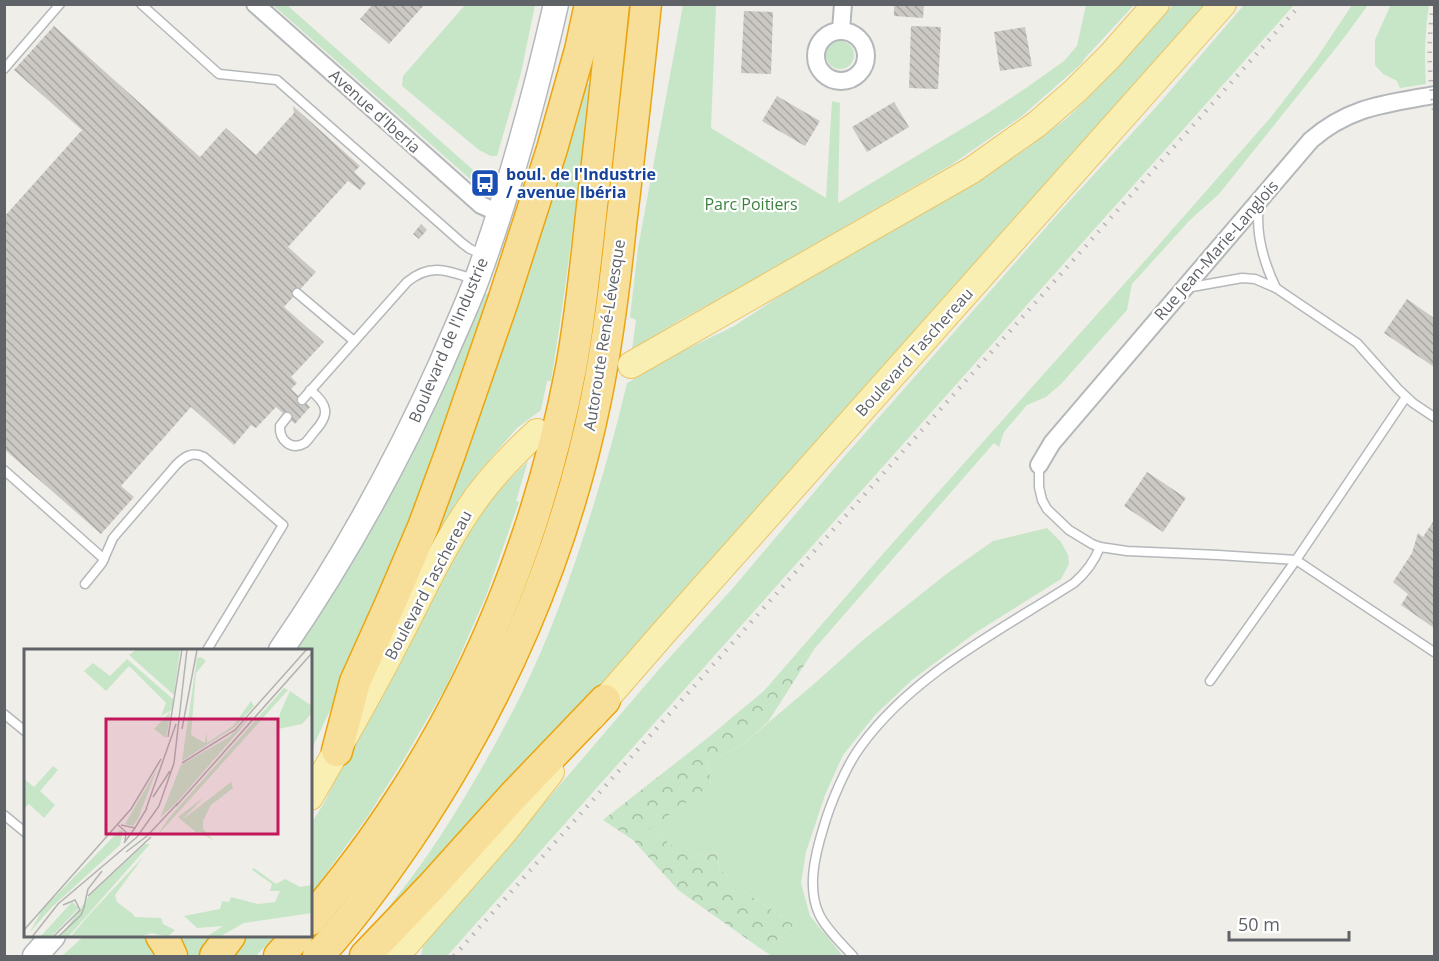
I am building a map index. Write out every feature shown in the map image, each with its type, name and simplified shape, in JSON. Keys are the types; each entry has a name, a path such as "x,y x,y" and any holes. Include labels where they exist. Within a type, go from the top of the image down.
{"highway":[{"path":"337,751 355,682 423,528 503,301 555,139 580,50 590,4"},
{"name":"Autoroute René-Lévesque","path":"312,918 383,826 434,743 460,696 486,641 529,532 560,422 576,337 614,4"},
{"name":"Autoroute René-Lévesque","path":"318,957 382,878 452,771 506,667 546,575 580,466 602,368 617,260 646,4"},
{"path":"638,80 657,4"},
{"path":"365,957 605,700"},
{"path":"162,937 172,957"},
{"path":"215,957 229,937"},
{"path":"279,957 296,937"}],"main road":[{"path":"631,365 972,170 1037,124 1075,91 1156,4"},
{"name":"Boulevard Taschereau","path":"396,957 526,806 605,700 1223,4"},
{"name":"Boulevard Taschereau","path":"312,794 379,677 457,527 491,479 537,432"}],"street":[{"name":"Avenue d'Iberia","path":"255,4 481,205 499,213"},
{"name":"Boulevard de l'Industrie","path":"282,649 338,561 381,486 430,388 476,280 499,213 535,91 556,4"},
{"path":"842,30 843,4"},
{"name":"Rue Jean-Marie-Langlois","path":"1039,465 1052,443 1311,140 1344,117 1367,108 1434,95"},
{"path":"35,957 52,937"}],"lane":[{"path":"4,69 60,4"},
{"path":"141,4 219,74 277,80 465,246 485,255"},
{"path":"1260,199 1257,225 1265,264 1276,288"},
{"path":"302,400 406,282 415,275 432,269 440,269 476,280"},
{"path":"1183,289 1242,278 1256,279 1276,288 1357,343 1406,397 1434,417"},
{"path":"297,293 354,341"},
{"path":"287,417 280,426 284,441 294,445 305,442 323,422 326,413 322,401 310,390"},
{"path":"1210,681 1296,560 1406,397"},
{"path":"85,584 104,559 113,538 176,465 188,455 204,457 283,525 208,649"},
{"path":"1039,465 1039,487 1047,509 1080,538 1100,547 1128,551 1296,560 1434,652"},
{"path":"4,470 104,559"},
{"path":"853,957 819,914 813,872 814,859 826,817 839,785 859,748 904,698 919,685 952,661 1074,583 1093,564 1100,547"},
{"path":"4,714 24,730"},
{"path":"4,815 24,831"}],"green space":[{"path":"1391,4 1429,5 1425,44 1426,84 1400,88 1397,81 1383,74 1375,65 1375,40"},
{"path":"273,5 287,5 481,177 484,181 483,185 481,187 477,185"},
{"path":"465,5 535,5 521,73 497,156 491,156 479,150 402,86 403,76"},
{"name":"Parc Poitiers","path":"683,5 716,5 711,128 826,198 832,101 840,103 838,203 985,115 1064,61 1077,46 1086,5 1134,5 1081,64 1022,116 951,165 680,320 632,350 636,320 630,317 638,248"},
{"path":"1173,5 1210,5 608,679 389,917 385,912 431,850 478,775 520,697 541,651 560,605 597,494 627,383 683,351 734,326 794,287 972,184 1025,150 1067,118 1097,89"},
{"path":"1244,5 1294,5 447,956 421,956 423,946 434,932 661,667 733,588 843,458 1063,208 1158,105"},
{"path":"1352,5 1368,5 1219,194 1190,220 1132,284 1127,310 1061,384 1046,397 1027,405 1004,432 999,447 994,443 815,648 763,692 1271,117 1316,59"},
{"path":"840,41 850,45 854,55 850,65 840,69 830,65 826,55 830,45"},
{"path":"583,83 589,84 577,196 551,381 547,381 541,410 517,428 478,473 455,504 429,553 427,540"},
{"path":"491,293 445,430 367,631 312,749 312,649 297,649 367,537 429,416 484,294"},
{"path":"528,461 516,501 519,502 486,596 447,685 368,816 312,893 312,822 463,537 496,493"},
{"path":"1047,528 1061,542 1068,555 1069,564 1061,579 975,633 912,680 875,715 843,755 825,795 806,852 801,883 810,916 843,956 772,956 764,951 794,925 738,887 720,869 716,852 689,858 658,835 633,840 711,785 708,764 743,744 863,640 949,572 993,541"},
{"path":"815,648 768,722 743,744 708,764 711,785 635,839 658,835 689,858 716,852 720,869 738,887 794,925 764,951 678,890 633,840 603,820 710,736"},
{"path":"83,937 144,937 158,956 62,956"},
{"path":"174,937 211,937 213,941 203,956 183,956"},
{"path":"238,937 274,937 256,956 224,956"}],"building":[{"path":"373,4 425,4 389,44 360,19"},
{"path":"894,4 924,4 923,18 894,16"},
{"path":"744,11 773,12 771,74 741,73"},
{"path":"54,26 200,157 226,128 256,155 294,113 293,106 360,166 354,172 366,183 360,190 348,181 288,247 316,272 284,307 324,342 291,377 297,383 291,389 310,407 295,424 276,407 256,428 251,425 234,445 191,407 121,486 134,497 101,534 4,449 4,217 82,130 14,70"},
{"path":"911,26 941,27 938,89 909,88"},
{"path":"1025,27 1032,66 1000,71 994,32"},
{"path":"777,96 820,121 805,146 762,121"},
{"path":"894,102 909,127 867,152 852,127"},
{"path":"421,224 427,230 419,239 413,234"},
{"path":"1407,299 1434,318 1434,367 1384,333"},
{"path":"1147,472 1186,498 1163,532 1124,506"},
{"path":"1434,520 1434,628 1401,605 1408,594 1393,582 1412,553 1418,533 1423,537"}],"railway":[{"path":"454,956 1301,4"},
{"path":"1433,4 1430,57 1434,110"}],"place":[{"name":"boul. de l'Industrie / avenue Ibéria","path":"485,183"}]}
